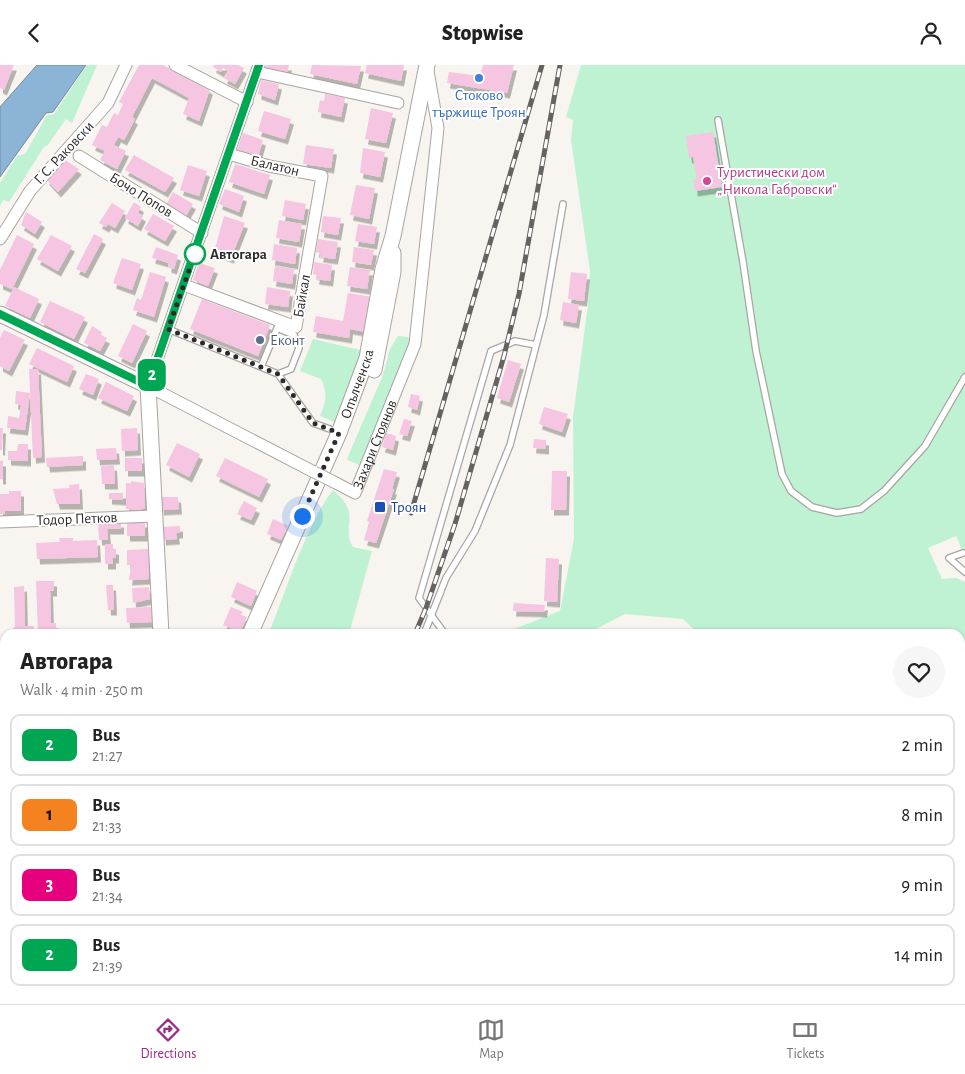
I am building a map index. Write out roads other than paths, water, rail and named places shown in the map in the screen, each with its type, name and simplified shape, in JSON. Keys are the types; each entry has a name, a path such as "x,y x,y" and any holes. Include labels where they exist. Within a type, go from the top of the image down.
{"street":[{"name":"Г. С. Раковски","path":"0,239 30,191 108,103 126,65"},
{"path":"175,65 247,102"},
{"name":"Опълченска","path":"252,629 339,433 367,358 383,269 393,237 427,65"},
{"name":"Захари Стоянов","path":"0,314 148,386 355,493 415,344 438,128 427,65"},
{"path":"160,629 148,386 258,69 398,103"},
{"name":"Балатон","path":"229,154 269,166 322,176"},
{"name":"Бочо Попов","path":"79,156 202,233"},
{"name":"Байкал","path":"184,285 278,324 296,327 322,176"},
{"name":"Опълченска","path":"264,629 369,387 377,361 393,272 393,237"},
{"name":"Тодор Петков","path":"0,522 154,516"}],"lane":[{"path":"718,120 758,360 782,474 786,484 797,497 812,507 837,513 853,512 869,504 925,446 965,377"},
{"path":"426,629 446,578 475,531 510,445 544,315 563,204"},
{"path":"261,367 278,324 294,335 299,347 291,369 278,374"},
{"path":"168,329 278,374 313,423 339,433"},
{"path":"441,629 419,598 491,351 515,341 536,345"},
{"path":"963,553 949,558 965,573"}],"water":[{"path":"37,65 86,65 53,112 46,113 0,177 0,107"}],"railway":[{"path":"411,513 542,65"},
{"path":"417,629 455,524 504,356 519,294 560,65"}],"place":[{"name":"Стоково тържище Троян","path":"479,78"},
{"name":"Туристически дом „Никола Габровски“","path":"707,181"},
{"name":"Автогара","path":"195,254"},
{"name":"Еконт","path":"260,340"},
{"name":"Троян","path":"380,507"}]}
